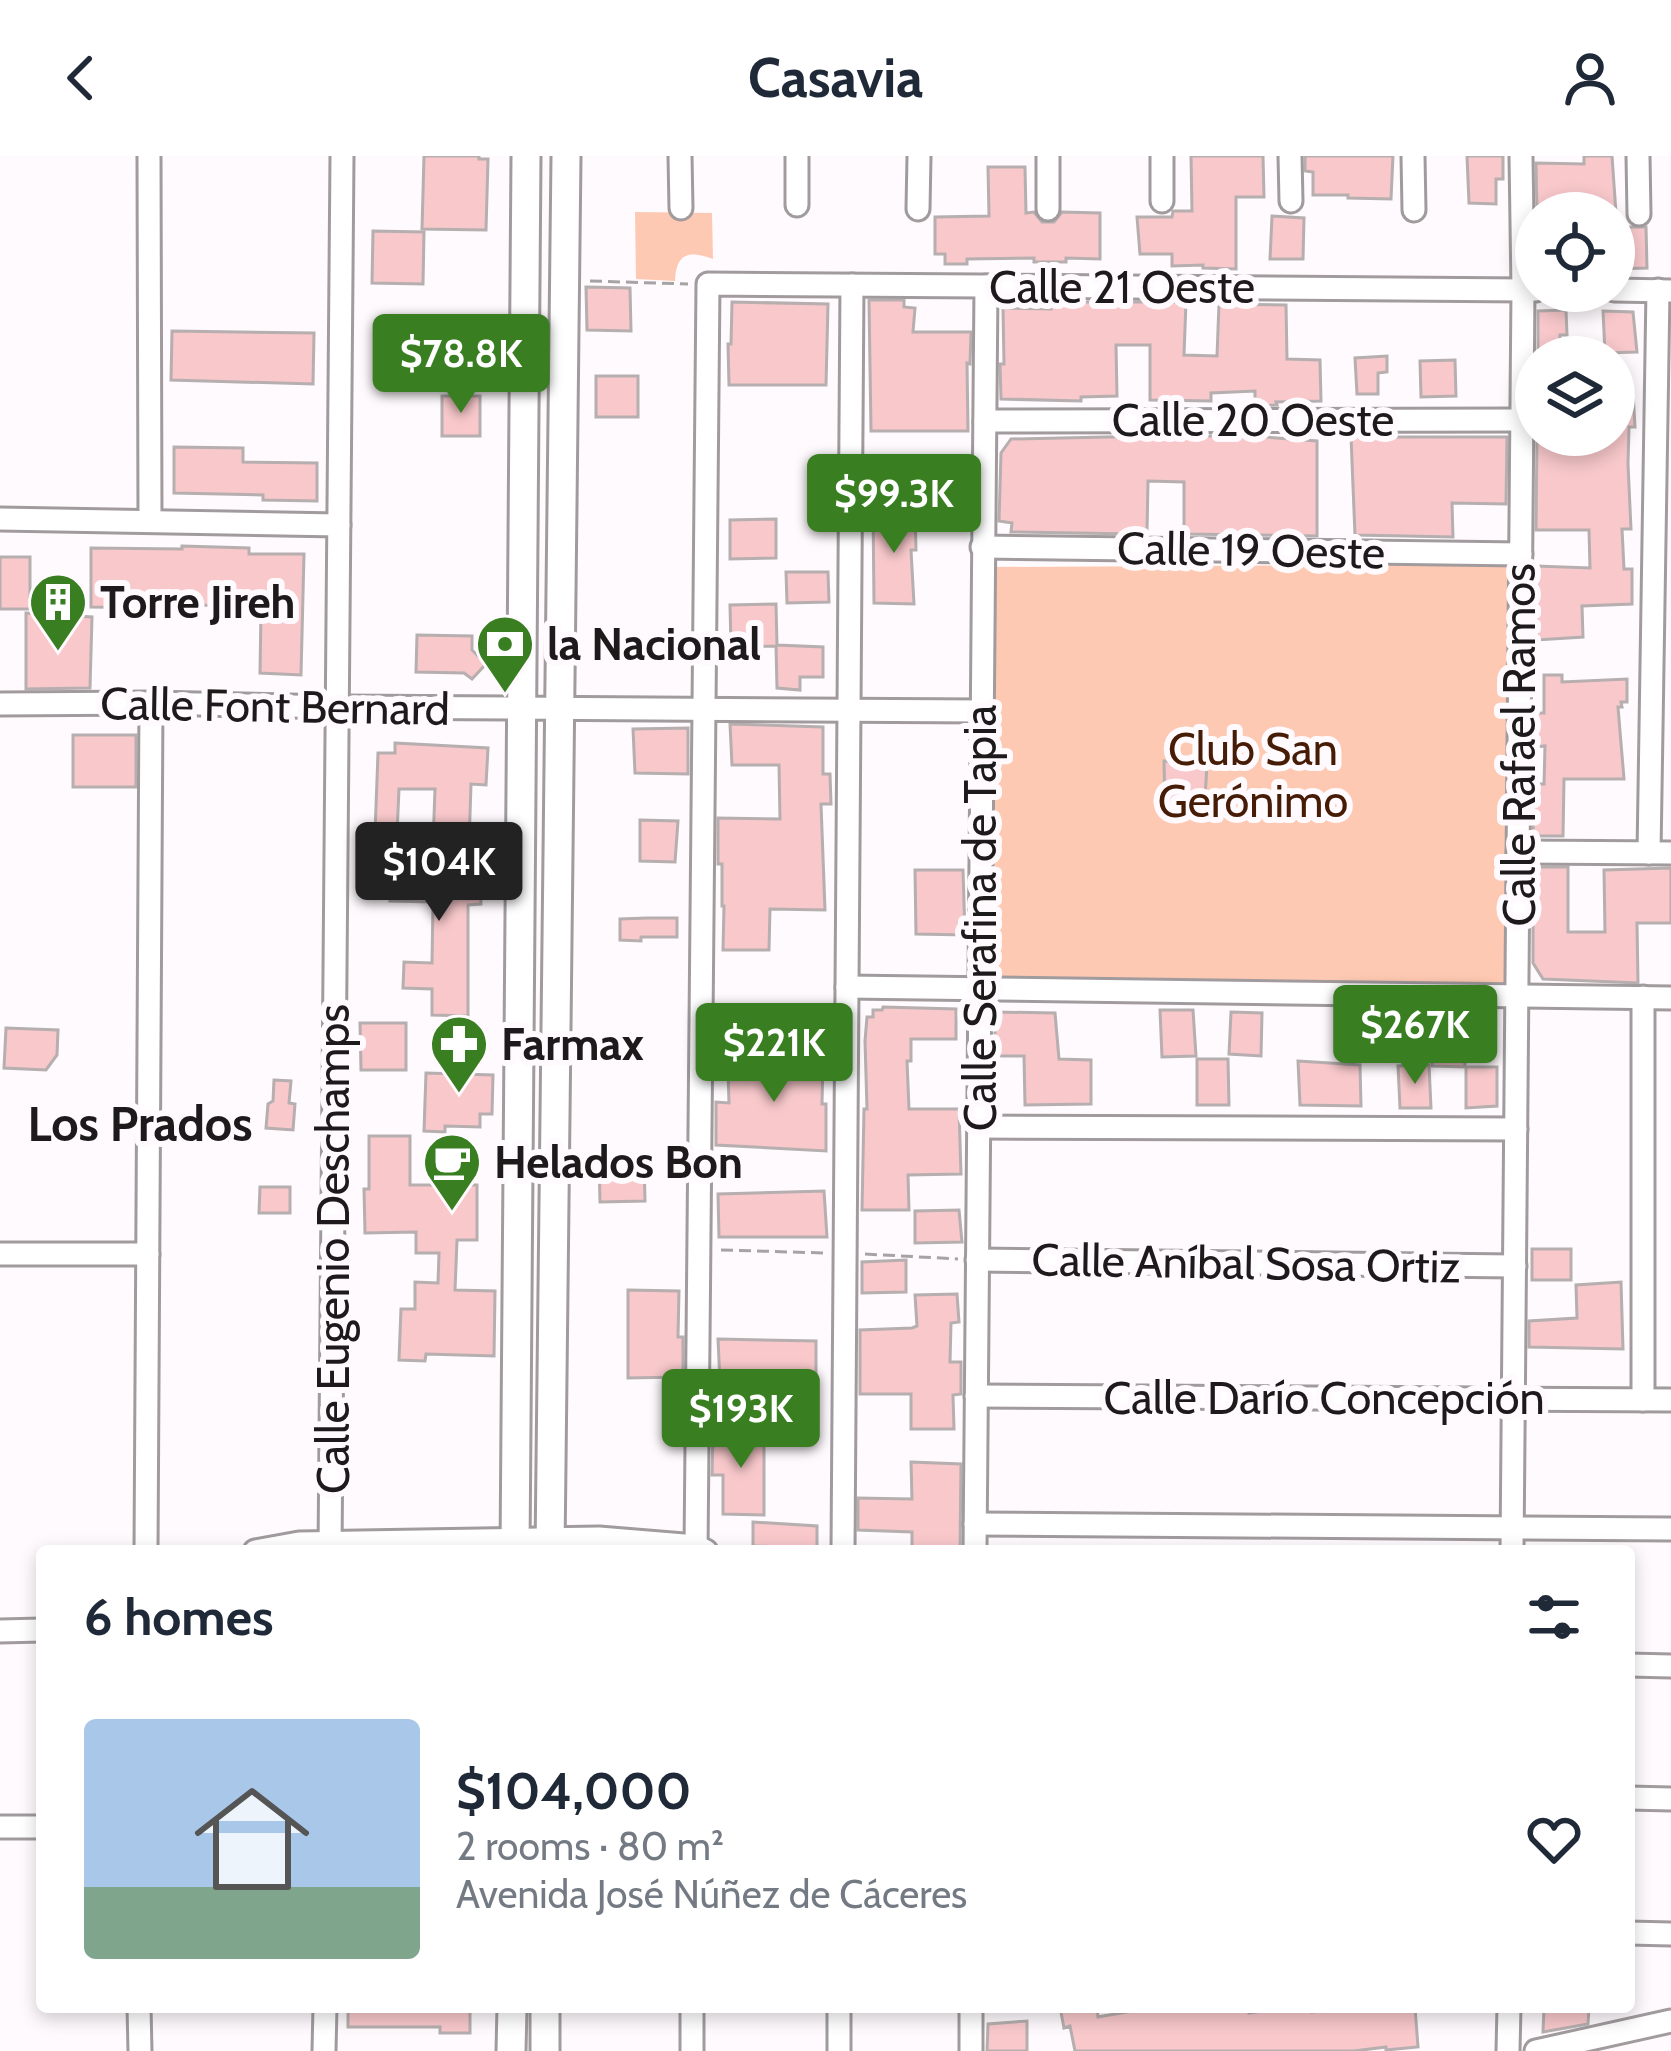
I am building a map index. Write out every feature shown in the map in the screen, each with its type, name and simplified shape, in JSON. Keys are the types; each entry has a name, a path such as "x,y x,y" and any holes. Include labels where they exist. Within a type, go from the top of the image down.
{"main road":[{"path":"515,1545 526,156"},
{"path":"550,1545 566,156"},
{"path":"512,2013 512,2051"},
{"path":"544,2051 545,2013"}],"street":[{"path":"149,156 150,521"},
{"name":"Calle Eugenio Deschamps","path":"330,1545 342,156"},
{"path":"680,156 681,208"},
{"path":"796,156 797,205"},
{"path":"918,209 920,156"},
{"path":"1048,156 1048,209"},
{"path":"1162,156 1162,201"},
{"path":"1290,156 1291,201"},
{"path":"1413,156 1414,210"},
{"name":"Calle Rafael Ramos","path":"1521,156 1523,192"},
{"path":"1638,156 1639,214"},
{"path":"700,1545 708,284"},
{"name":"Calle 21 Oeste","path":"708,284 1515,290"},
{"path":"843,1545 852,285"},
{"name":"Calle Serafina de Tapia","path":"975,1545 986,286"},
{"path":"1518,852 1660,853 1665,291 1635,290"},
{"name":"Calle 20 Oeste","path":"985,421 1515,420"},
{"name":"Calle Rafael Ramos","path":"1512,1539 1522,456"},
{"path":"0,519 339,525"},
{"name":"Calle 19 Oeste","path":"982,547 1521,554"},
{"path":"146,1545 151,703"},
{"name":"Calle Font Bernard","path":"0,704 982,711"},
{"path":"847,988 1671,998"},
{"path":"1643,997 1643,1400"},
{"path":"979,1127 1516,1129"},
{"path":"0,1254 148,1254"},
{"name":"Calle Aníbal Sosa Ortiz","path":"977,1260 1515,1266"},
{"name":"Calle Darío Concepción","path":"976,1396 1671,1400"},
{"path":"975,1524 1512,1539 1671,1529"},
{"path":"556,1545 599,1538 663,1545"},
{"path":"0,1631 36,1630"},
{"path":"1635,1665 1671,1666"},
{"path":"1635,1798 1671,1798"},
{"path":"0,1827 36,1827"},
{"path":"1635,1933 1671,1934"},
{"path":"140,2013 140,2051"},
{"path":"324,2051 325,2013"},
{"path":"692,2013 692,2051"},
{"path":"839,2013 839,2051"},
{"path":"970,2051 971,2013"},
{"path":"1508,2051 1509,2013"},
{"path":"1536,2051 1671,2021"}],"path":[{"path":"565,281 708,284"}],"green space":[{"path":"635,212 712,213 713,259 685,256 675,281 636,279"},
{"name":"Club San Gerónimo","path":"1516,564 1505,986 990,981 995,567"}],"building":[{"path":"424,156 488,159 486,230 422,229"},
{"path":"1191,156 1263,156 1264,197 1236,197 1236,269 1172,266 1172,254 1140,254 1137,217 1172,217 1173,211 1192,211"},
{"path":"1305,156 1393,156 1391,199 1313,195 1313,172 1305,171"},
{"path":"1467,156 1503,156 1503,179 1496,179 1496,204 1469,203"},
{"path":"1584,156 1612,156 1615,192 1537,192 1536,163 1584,164"},
{"path":"988,167 1025,167 1026,213 1034,212 1042,222 1054,222 1062,212 1100,213 1100,259 967,259 967,264 945,264 945,254 935,254 935,217 989,216"},
{"path":"1272,216 1304,218 1303,259 1270,259"},
{"path":"1635,227 1646,227 1647,268 1635,268"},
{"path":"373,231 424,232 423,284 372,283"},
{"path":"586,287 630,288 631,331 587,330"},
{"path":"869,300 904,300 904,307 915,308 913,332 971,332 968,431 871,431"},
{"path":"732,302 828,304 826,385 729,385"},
{"path":"1051,302 1186,302 1184,355 1217,356 1219,304 1286,305 1287,359 1320,360 1321,401 1255,406 1255,391 1211,393 1211,401 1150,400 1150,345 1116,345 1117,396 1081,397 1081,401 1001,399 1003,308 1051,309"},
{"path":"1538,312 1566,312 1567,335 1538,336"},
{"path":"1603,312 1633,312 1637,352 1635,336 1604,336"},
{"path":"172,331 314,333 313,384 171,380"},
{"path":"1387,356 1387,372 1378,373 1378,394 1357,394 1355,358"},
{"path":"1455,360 1456,396 1421,397 1420,361"},
{"path":"596,376 638,376 638,417 596,417"},
{"path":"442,396 480,396 480,436 442,436"},
{"path":"1152,436 1317,441 1317,536 1184,534 1184,482 1148,481 1147,532 1011,532 1012,523 999,521 1001,453 1011,439"},
{"path":"1351,437 1507,437 1506,504 1452,503 1453,537 1355,535"},
{"path":"174,447 243,448 243,462 317,463 317,501 174,493"},
{"path":"1537,456 1628,456 1631,529 1622,529 1624,569 1632,569 1632,604 1582,606 1583,637 1537,640 1537,566 1590,568 1589,530 1536,530"},
{"path":"873,510 915,511 914,604 874,603"},
{"path":"776,519 776,558 730,559 730,520"},
{"path":"182,546 304,554 301,675 260,673 259,607 91,607 91,548"},
{"path":"0,557 30,557 30,609 0,609"},
{"path":"786,572 828,572 829,602 787,603"},
{"path":"776,604 777,645 823,647 823,677 800,677 800,690 777,688 776,646 731,647 730,605"},
{"name":"Torre Jireh","path":"26,613 92,617 90,688 26,689"},
{"path":"417,635 472,636 472,650 486,664 472,679 464,673 416,672"},
{"path":"1544,675 1562,675 1562,682 1627,679 1627,702 1618,707 1624,779 1564,779 1563,836 1533,836 1534,784 1544,784 1545,746 1534,747 1534,713 1544,713"},
{"path":"730,724 823,727 823,774 830,774 831,804 821,804 825,910 770,909 769,950 723,950 718,818 780,819 779,765 732,765"},
{"path":"688,728 688,774 635,773 633,729"},
{"path":"73,735 136,735 136,787 73,787"},
{"path":"395,743 488,748 486,785 471,784 469,846 433,844 435,789 399,789 397,834 375,833 378,753 395,753"},
{"path":"1164,761 1207,764 1204,816 1165,814"},
{"path":"640,820 678,821 675,862 640,861"},
{"path":"389,849 428,850 427,887 455,887 457,853 486,854 481,904 468,905 468,1016 432,1015 432,989 403,988 404,962 432,963 433,902 390,901 391,896 384,895"},
{"path":"1533,867 1568,867 1568,932 1605,932 1604,870 1671,868 1671,923 1637,923 1638,983 1543,979 1533,963"},
{"path":"915,870 963,870 965,935 916,934"},
{"path":"677,918 677,937 620,940 620,919"},
{"path":"883,1007 956,1009 956,1039 911,1039 911,1061 907,1061 909,1109 959,1109 961,1174 908,1175 909,1210 862,1210 867,1017"},
{"path":"1160,1010 1193,1010 1196,1056 1162,1057"},
{"path":"995,1012 1055,1013 1059,1059 1091,1060 1091,1104 1025,1105 1024,1056 995,1056"},
{"path":"1231,1012 1262,1013 1261,1056 1229,1054"},
{"path":"1431,1014 1464,1014 1465,1067 1432,1066"},
{"path":"360,1023 406,1023 406,1070 361,1070"},
{"path":"6,1028 58,1030 57,1055 46,1070 4,1068"},
{"path":"764,1055 764,1059 823,1059 826,1151 716,1145 716,1102 729,1103 728,1071 734,1070 733,1056"},
{"path":"1197,1059 1228,1059 1229,1105 1197,1105"},
{"path":"1298,1061 1360,1065 1361,1106 1300,1105"},
{"path":"1429,1065 1431,1108 1400,1108 1398,1066"},
{"path":"1466,1067 1497,1067 1497,1106 1466,1108"},
{"name":"Farmax","path":"426,1073 493,1075 492,1114 480,1114 480,1127 424,1131"},
{"path":"274,1080 291,1081 293,1130 266,1128"},
{"path":"369,1136 410,1136 410,1185 477,1185 477,1240 457,1240 455,1290 495,1291 494,1356 426,1354 425,1361 399,1360 401,1309 415,1309 415,1282 438,1283 439,1253 416,1253 416,1232 365,1233"},
{"path":"644,1158 645,1201 600,1202 599,1160"},
{"path":"260,1187 290,1187 290,1213 259,1213"},
{"path":"824,1191 827,1237 719,1237 718,1194"},
{"path":"959,1210 962,1242 915,1243 915,1211"},
{"path":"1532,1249 1571,1249 1571,1280 1532,1280"},
{"path":"906,1260 906,1292 862,1293 862,1262"},
{"path":"1621,1282 1623,1349 1529,1347 1529,1321 1577,1318 1576,1285"},
{"path":"628,1290 679,1291 683,1377 628,1378"},
{"path":"957,1294 959,1322 951,1323 950,1362 961,1362 961,1394 953,1395 954,1429 911,1429 911,1394 860,1394 860,1330 912,1328 917,1326 915,1295"},
{"path":"718,1339 816,1341 816,1423 774,1423 773,1381 720,1382"},
{"path":"713,1432 764,1432 764,1515 723,1514 723,1475 712,1475"},
{"path":"911,1462 961,1464 960,1545 912,1545 912,1532 858,1530 858,1498 912,1499"},
{"path":"753,1522 817,1526 817,1545 753,1545"},
{"path":"348,2013 470,2013 470,2033 440,2033 440,2027 348,2027"},
{"path":"1061,2013 1098,2013 1098,2017 1121,2013 1415,2013 1418,2047 1075,2051 1070,2026 1064,2028"},
{"path":"1544,2013 1589,2013 1588,2024 1543,2032"},
{"path":"1027,2021 1027,2051 987,2051 988,2024"}],"place":[{"name":"Torre Jireh","path":"58,653"},
{"name":"la Nacional","path":"505,695"},
{"name":"Farmax","path":"459,1095"},
{"name":"Helados Bon","path":"452,1213"}],"district":[{"name":"Los Prados","path":"140,1124"}]}
